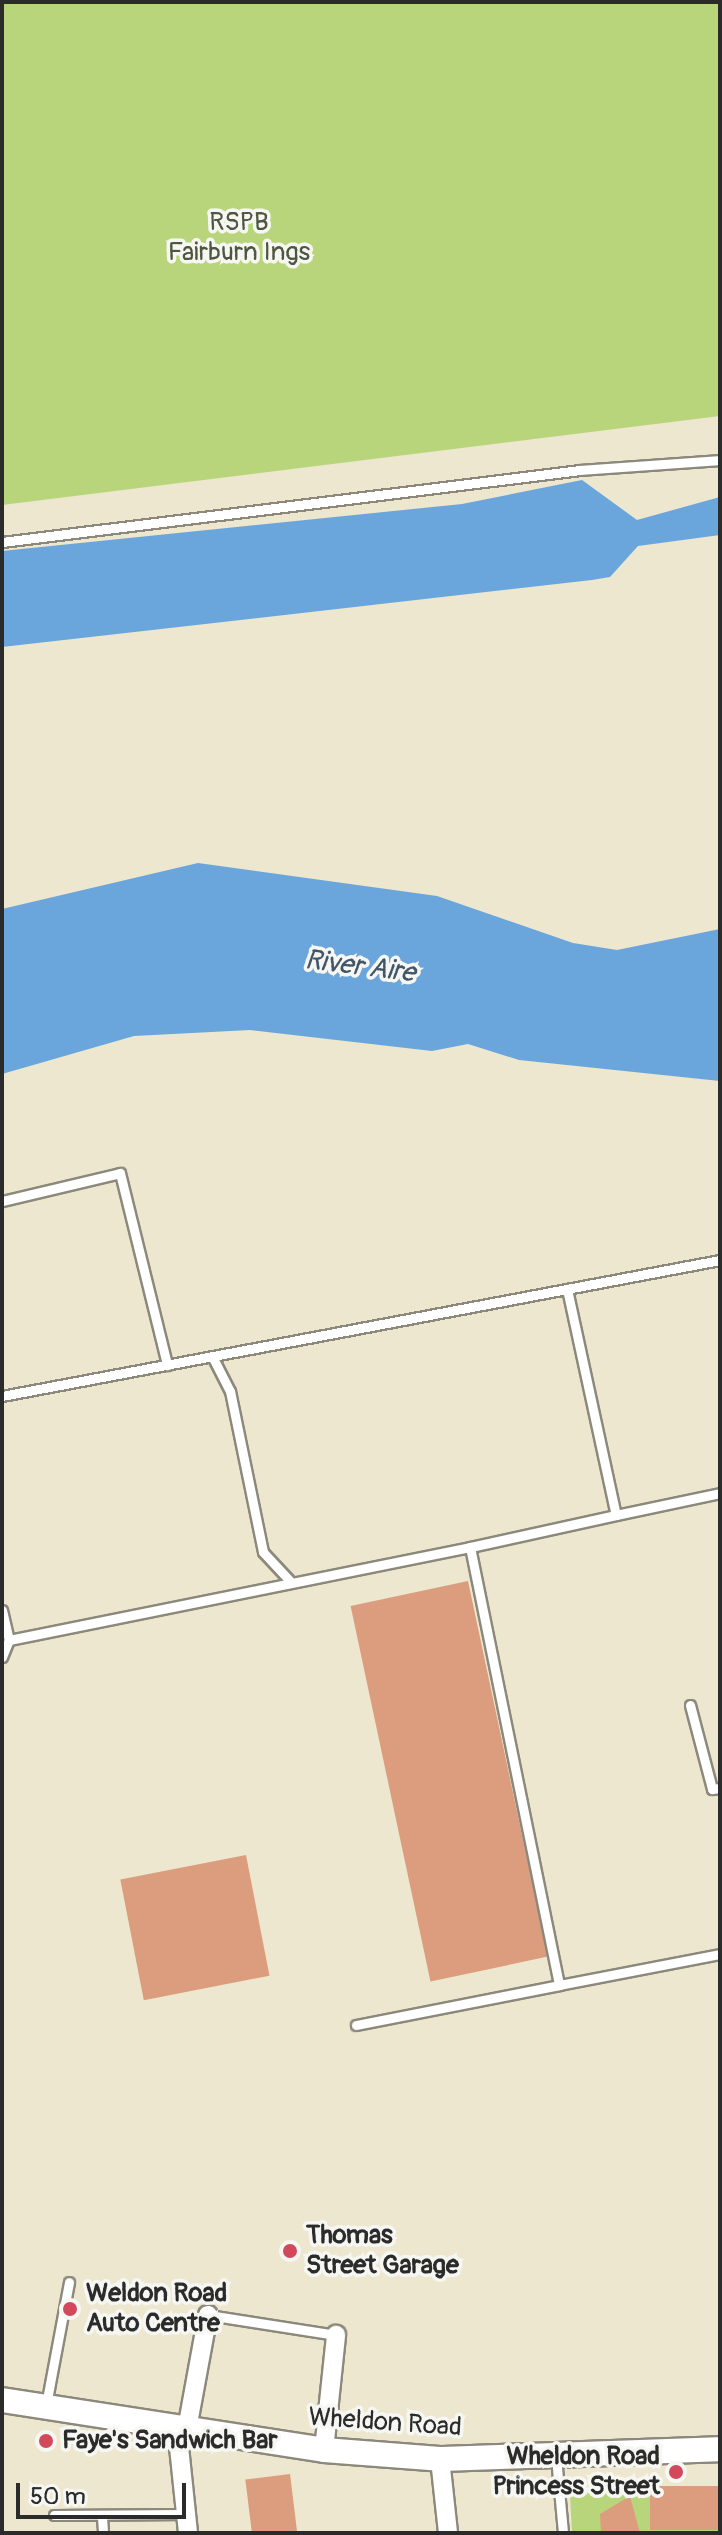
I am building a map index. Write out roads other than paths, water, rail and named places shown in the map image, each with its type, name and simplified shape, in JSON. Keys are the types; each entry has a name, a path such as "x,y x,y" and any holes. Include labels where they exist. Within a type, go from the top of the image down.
{"street":[{"path":"188,2533 182,2428 208,2315"},
{"path":"324,2450 336,2335"},
{"name":"Wheldon Road","path":"2,2400 324,2450 440,2459 720,2449"},
{"path":"440,2459 448,2533"}],"lane":[{"path":"2,542 580,470 720,460"},
{"path":"2,1201 120,1173 167,1365"},
{"path":"2,1396 720,1260"},
{"path":"567,1289 616,1515"},
{"path":"212,1356 230,1391 263,1552 290,1581"},
{"path":"9,1640 720,1493"},
{"path":"470,1547 559,1985"},
{"path":"2,1610 9,1640 2,1657"},
{"path":"690,1705 712,1789 720,1788"},
{"path":"356,2025 720,1954"},
{"path":"45,2407 69,2282"},
{"path":"208,2315 336,2335"},
{"path":"555,2454 563,2533"},
{"path":"54,2515 186,2514"},
{"path":"102,2517 103,2533"}],"water":[{"path":"582,480 637,520 720,497 720,535 638,546 610,577 592,580 2,647 2,551 462,504"},
{"name":"River Aire","path":"198,863 437,896 573,943 617,950 720,929 720,1081 519,1060 468,1044 432,1051 250,1030 134,1036 2,1074 2,909"}],"place":[{"name":"Thomas Street Garage","path":"290,2251"},
{"name":"Weldon Road Auto Centre","path":"70,2309"},
{"name":"Faye's Sandwich Bar","path":"46,2441"},
{"name":"Wheldon Road Princess Street","path":"676,2472"}],"park label":[{"name":"RSPB Fairburn Ings","path":"239,238"}]}
